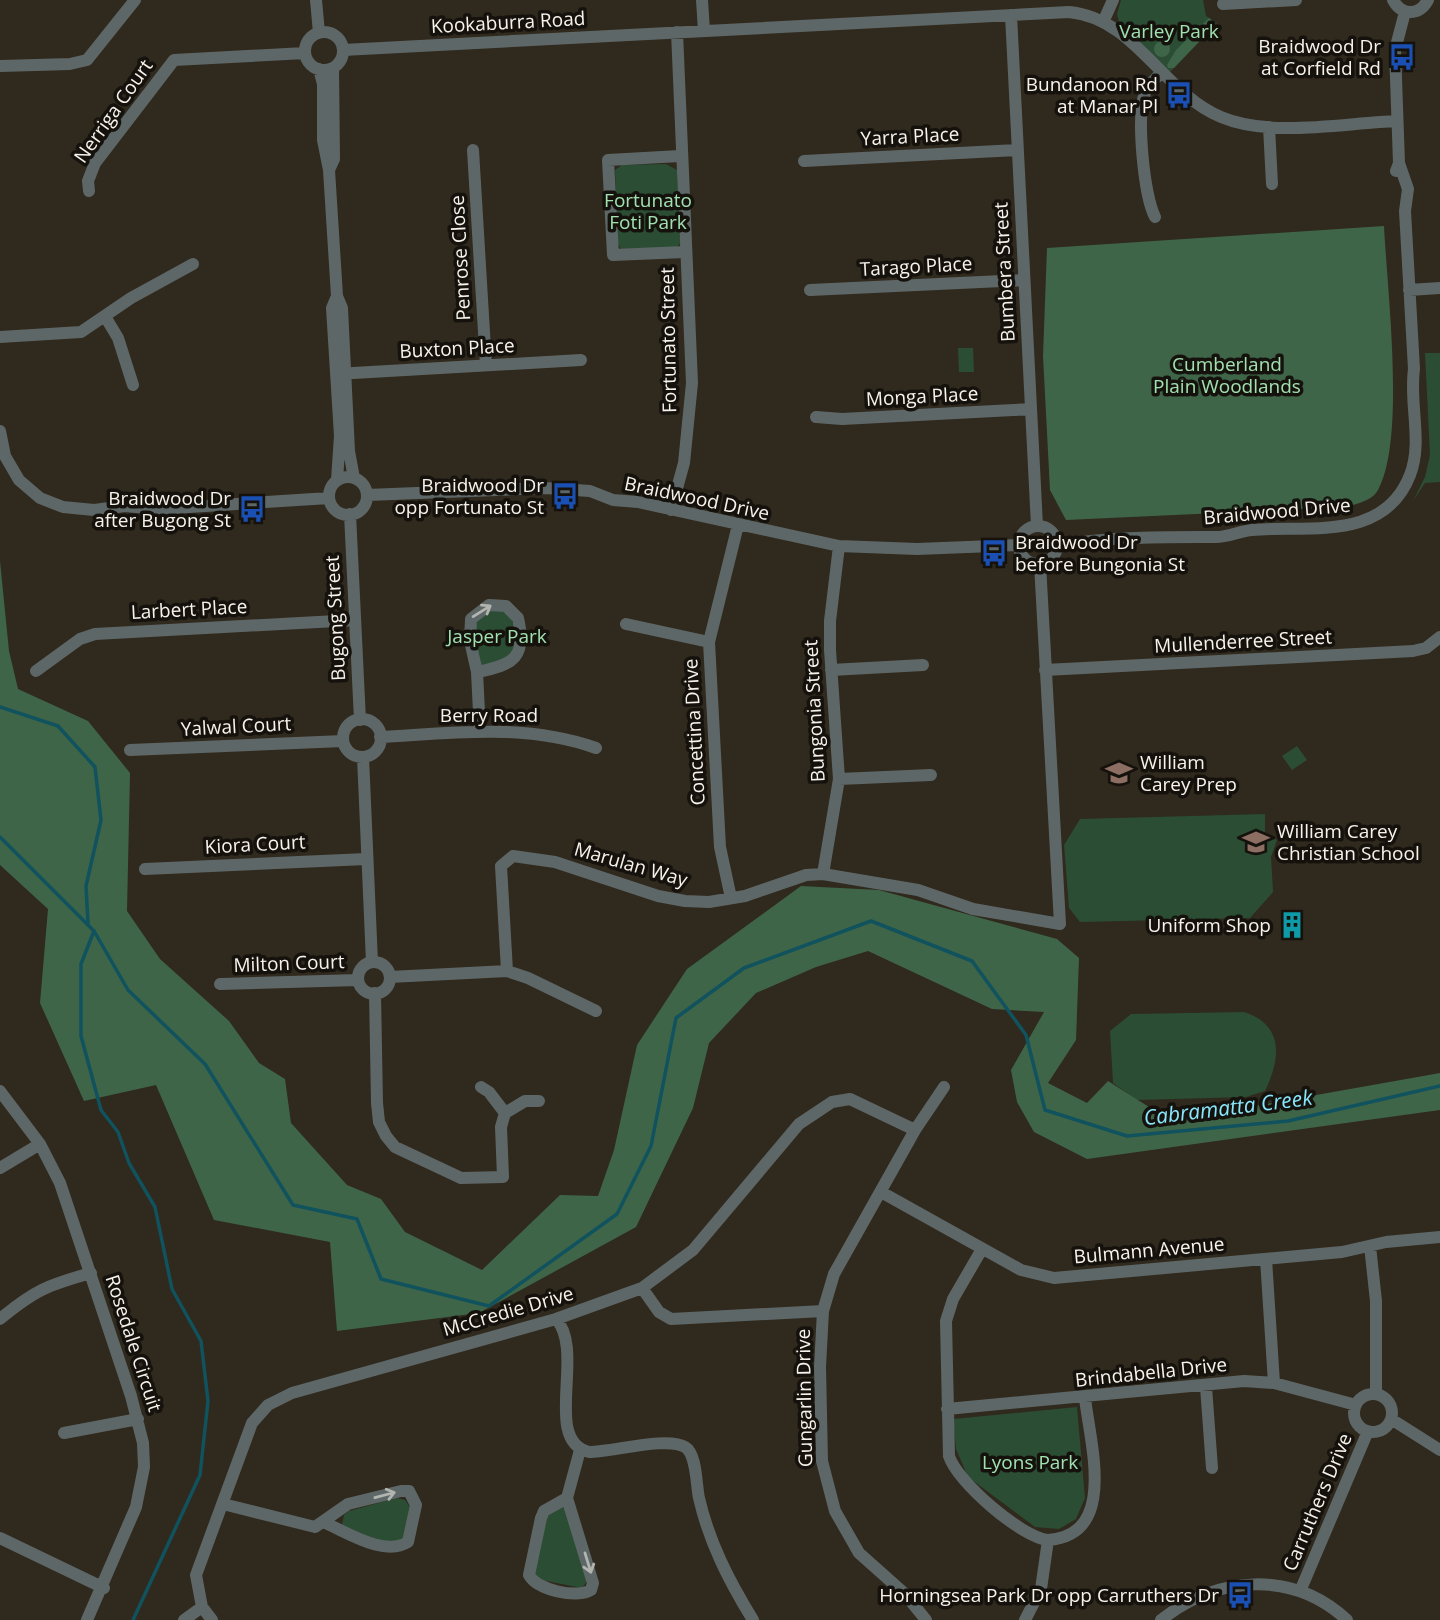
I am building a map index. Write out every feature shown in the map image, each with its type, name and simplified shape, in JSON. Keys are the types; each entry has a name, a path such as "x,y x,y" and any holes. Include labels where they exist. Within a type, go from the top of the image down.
{"street":[{"path":"0,68 70,64 87,60 135,0"},
{"path":"316,0 319,33"},
{"path":"702,0 704,31"},
{"path":"1113,0 1104,20 1214,114 1245,125 1269,127 1397,121"},
{"path":"1223,4 1296,0"},
{"path":"1393,0 1405,12 1417,12 1428,0"},
{"name":"Kookaburra Road","path":"343,50 1069,12 1104,20"},
{"name":"Braidwood Drive","path":"1057,547 1081,543 1216,537 1256,530 1346,527 1382,512 1405,486 1414,463 1411,391 1414,369 1405,197 1408,189 1399,163 1395,50 1405,12"},
{"name":"Bumbera Street","path":"1011,15 1037,526"},
{"name":"Fortunato Street","path":"671,510 684,463 691,406 677,32"},
{"path":"319,69 333,68 339,63 343,50 338,38 319,33 308,40 305,53 308,60 319,69 323,84 323,140 329,170 337,296 342,307 340,436 337,480 331,488 329,498 339,512 350,514 364,506 367,495 363,485 354,478 341,374"},
{"name":"Nerriga Court","path":"89,191 88,181 95,163 174,60 305,53"},
{"path":"329,170 334,159 333,68"},
{"path":"1155,217 1145,188 1141,114 1145,92 1162,72"},
{"path":"1269,127 1272,184"},
{"name":"Penrose Close","path":"473,150 485,365"},
{"name":"Yarra Place","path":"804,161 1017,150"},
{"name":"Fortunato Street","path":"680,156 608,160 612,255 685,252"},
{"path":"0,337 81,332 131,298 192,264"},
{"name":"Tarago Place","path":"810,290 1024,280"},
{"path":"1409,290 1440,288"},
{"path":"106,317 118,338 133,386"},
{"name":"Buxton Place","path":"341,374 581,360"},
{"name":"Monga Place","path":"816,417 842,419 1031,409"},
{"path":"0,431 5,456 19,480 40,498 63,507 94,510 125,506 158,509 329,498"},
{"path":"337,480 354,478"},
{"name":"Braidwood Drive","path":"367,495 545,488 590,491 613,500 838,546 917,549 1019,545"},
{"name":"Bugong Street","path":"350,514 359,720"},
{"name":"Concettina Drive","path":"731,898 720,847 709,642 738,525"},
{"path":"1037,526 1052,532 1057,547 1051,558 1040,564 1023,556 1019,545 1023,534 1037,526"},
{"name":"Bungonia Street","path":"823,874 839,779 830,621 838,546"},
{"path":"1040,564 1045,670"},
{"path":"477,672 512,662 520,650 518,618 506,606 489,605 471,619 470,641 477,672 480,732"},
{"name":"Larbert Place","path":"36,671 80,639 95,634 355,620"},
{"path":"626,624 709,642"},
{"name":"Mullenderree Street","path":"1045,670 1413,651 1426,648 1440,637"},
{"path":"831,670 923,665"},
{"name":"Marulan Way","path":"507,971 501,866 509,857 555,862 658,896 685,901 731,898 806,875 823,874 918,890 966,907 1060,924 1045,670"},
{"path":"359,720 369,721 377,727 380,737 377,750 363,757 351,753 343,741 347,726 359,720"},
{"name":"Berry Road","path":"380,737 480,732 545,734 596,748"},
{"name":"Yalwal Court","path":"130,750 343,741"},
{"path":"363,757 372,962"},
{"path":"839,779 931,775"},
{"name":"Kiora Court","path":"145,869 366,859"},
{"path":"372,962 386,968 390,977 386,987 375,993 364,990 358,980 362,967 372,962"},
{"path":"390,977 507,971 528,978 596,1011"},
{"name":"Milton Court","path":"220,984 358,980"},
{"path":"375,993 379,1122 395,1147 461,1178 503,1177 501,1127 505,1113 525,1101 539,1101"},
{"path":"481,1087 489,1092 505,1113"},
{"name":"Gungarlin Drive","path":"926,1620 905,1594 859,1553 842,1526 830,1496 821,1440 823,1311 834,1273 915,1130 944,1087"},
{"name":"Rosedale Circuit","path":"0,1090 40,1144 61,1183 138,1419 143,1443 142,1488 104,1588 88,1620"},
{"name":"McCredie Drive","path":"202,1607 197,1575 252,1423 259,1413 277,1399 556,1320 642,1288 693,1250 799,1124 832,1102 850,1100 915,1130"},
{"path":"0,1168 40,1144"},
{"name":"Bulmann Avenue","path":"881,1192 1021,1270 1054,1278 1342,1252 1440,1237"},
{"path":"1370,1246 1376,1301 1376,1394"},
{"path":"982,1249 953,1299 946,1321 947,1444 957,1475 1030,1534 1048,1540 1066,1537 1077,1530 1093,1510 1094,1479 1085,1398"},
{"path":"1266,1259 1274,1383"},
{"path":"0,1319 31,1293 48,1285 91,1273"},
{"path":"642,1288 659,1312 671,1319 823,1311"},
{"path":"556,1320 561,1325 568,1360 565,1423 568,1434 580,1450 600,1452 668,1444 686,1447 692,1454 699,1497 719,1559 753,1620"},
{"name":"Brindabella Drive","path":"947,1409 1206,1387 1244,1381 1274,1383 1356,1405"},
{"path":"1206,1387 1212,1468"},
{"path":"1376,1394 1389,1401 1391,1419 1383,1429 1368,1431 1357,1422 1356,1405 1363,1397 1376,1394"},
{"path":"64,1433 138,1419"},
{"path":"1391,1419 1440,1450"},
{"name":"Carruthers Drive","path":"1301,1589 1368,1431"},
{"path":"567,1498 544,1511 529,1575 537,1585 578,1594 591,1590 592,1573 567,1498 580,1450"},
{"path":"223,1504 315,1527 325,1523 348,1504 401,1491 409,1491 416,1505 408,1542 397,1547 357,1538 325,1523"},
{"path":"0,1538 104,1588"},
{"path":"1025,1620 1041,1589 1048,1540"},
{"path":"1161,1620 1202,1595 1238,1584 1266,1583 1301,1589 1347,1620"},
{"path":"184,1620 202,1607 212,1620"}],"green space":[{"name":"Varley Park","path":"1121,0 1203,0 1206,16 1217,23 1170,72 1119,22 1117,14"},
{"path":"1209,18 1216,24 1174,68 1168,68 1167,65 1176,50"},
{"path":"1162,41 1168,43 1168,55 1162,57 1156,55 1154,49 1156,43"},
{"name":"Fortunato Foti Park","path":"666,164 677,170 680,244 676,248 621,249 618,244 615,170 622,165"},
{"name":"Cumberland Plain Woodlands","path":"1384,226 1393,401 1386,467 1378,490 1372,497 1345,507 1066,520 1050,490 1043,356 1047,248"},
{"path":"958,348 973,348 974,372 959,372"},
{"path":"1425,353 1440,353 1440,482 1425,483 1413,501 1425,477 1430,455"},
{"path":"0,561 9,651 18,689 88,721 130,773 127,911 160,959 229,1021 259,1063 285,1079 291,1123 347,1185 381,1199 405,1232 482,1270 560,1195 598,1196 614,1150 637,1045 687,969 801,886 879,890 1057,939 1079,958 1076,1040 1048,1083 1087,1103 1108,1081 1171,1121 1440,1073 1440,1110 1087,1159 1034,1132 1017,1102 1011,1070 1044,1012 992,1009 868,951 816,967 756,993 709,1043 693,1108 636,1227 479,1313 337,1331 330,1242 214,1220 156,1085 84,1101 40,1003 48,909 0,865"},
{"name":"Jasper Park","path":"494,607 512,615 518,640 508,659 479,666 475,631 479,614"},
{"path":"1297,746 1307,760 1292,770 1282,756"},
{"path":"1265,814 1265,834 1277,840 1271,857 1273,892 1250,918 1080,922 1069,908 1064,845 1080,819"},
{"path":"1244,1012 1266,1025 1276,1044 1274,1067 1265,1091 1246,1097 1137,1100 1113,1083 1110,1031 1131,1014"},
{"name":"Lyons Park","path":"1077,1407 1085,1498 1076,1519 1059,1529 1035,1527 968,1477 956,1449 953,1419"},
{"path":"397,1498 405,1500 410,1507 403,1539 371,1539 342,1525 344,1515 349,1511"},
{"path":"565,1505 588,1580 582,1588 536,1579 533,1565 546,1517"}],"waterway":[{"path":"0,707 58,726 95,767 101,820 86,886 88,923"},
{"name":"Cabramatta Creek","path":"0,837 94,931 128,990 205,1064 293,1205 357,1219 381,1279 489,1306 617,1214 651,1146 676,1018 744,968 871,921 972,961 1026,1035 1045,1110 1127,1136 1288,1121 1440,1086"},
{"path":"94,931 81,964 81,1036 101,1110 118,1132 129,1163 155,1207 172,1289 201,1341 208,1401 200,1475 133,1620"}],"place":[{"name":"Braidwood Dr at Corfield Rd","path":"1402,57"},
{"name":"Bundanoon Rd at Manar Pl","path":"1179,95"},
{"name":"Braidwood Dr opp Fortunato St","path":"565,496"},
{"name":"Braidwood Dr after Bugong St","path":"252,509"},
{"name":"Braidwood Dr before Bungonia St","path":"994,553"},
{"name":"William Carey Prep","path":"1119,773"},
{"name":"William Carey Christian School","path":"1256,842"},
{"name":"Uniform Shop","path":"1292,925"},
{"name":"Horningsea Park Dr opp Carruthers Dr","path":"1240,1595"}]}
